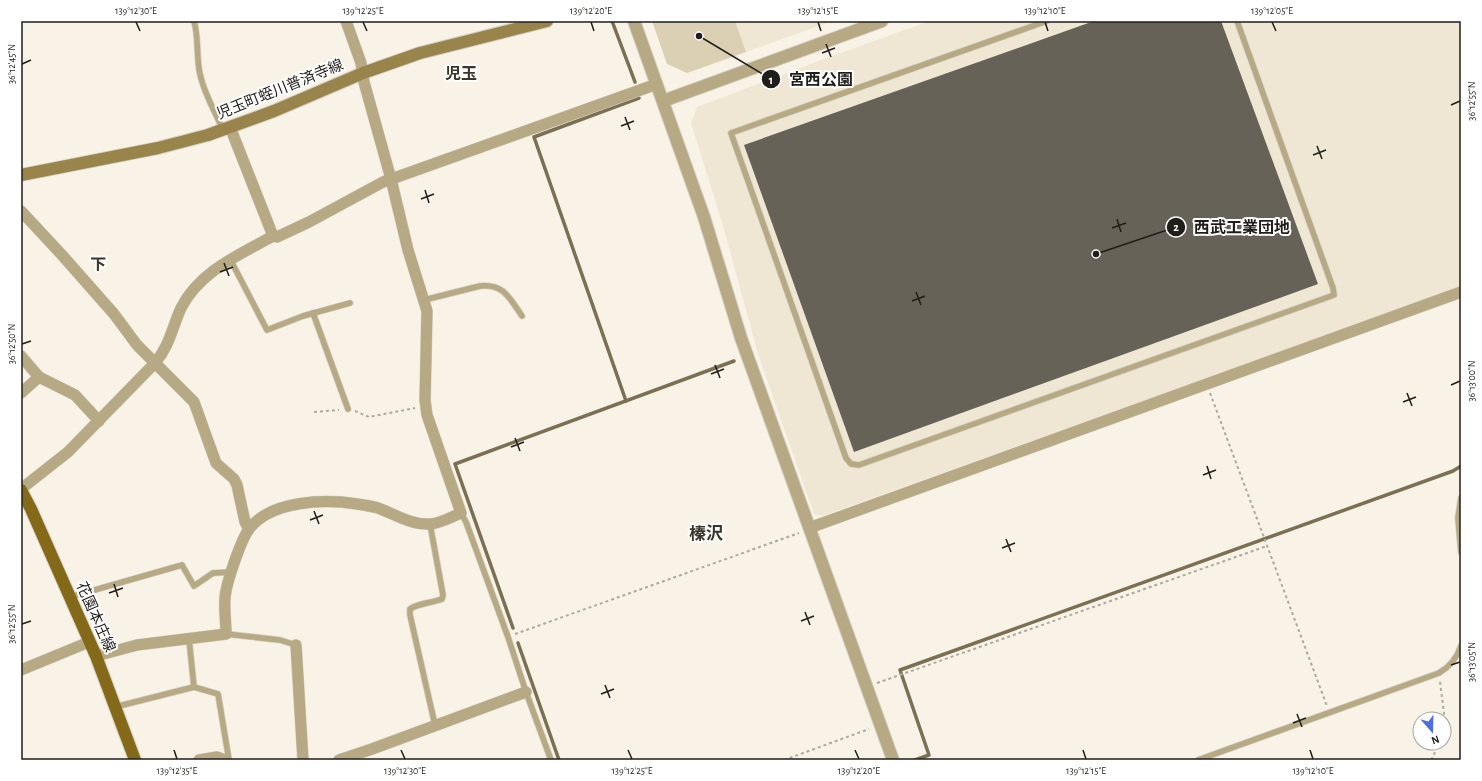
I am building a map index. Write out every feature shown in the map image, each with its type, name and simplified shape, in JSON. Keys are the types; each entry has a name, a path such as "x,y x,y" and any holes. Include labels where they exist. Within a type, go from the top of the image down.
{"main road":[{"name":"児玉町蛭川普済寺線","path":"21,175 158,148 227,128 274,111 363,73 437,48 547,21"},
{"name":"花園本庄線","path":"21,490 32,509 96,656 134,760"}],"street":[{"path":"96,656 137,645 226,634 225,596 240,548 249,530 264,517 280,508 333,501 376,508 411,522 430,524 438,523 461,513 427,415 427,322 424,300 408,250 392,179 364,82 361,63 346,21"},
{"path":"634,21 704,217 740,338 893,760"},
{"path":"663,101 882,21"},
{"path":"21,490 68,452 155,363 166,349 182,307 191,293 208,275 230,259 273,236 277,237 309,222 367,190 392,179 657,84"},
{"path":"227,128 273,236"},
{"path":"21,211 62,254 114,314 137,344 194,402 216,463 234,479 237,485 245,522 249,530"},
{"path":"809,528 1461,292"},
{"path":"21,356 39,377 75,395 99,420"},
{"path":"21,393 39,377"},
{"path":"21,670 90,642"},
{"path":"296,645 303,760"},
{"path":"339,760 526,692"},
{"path":"199,760 217,757 225,760"}],"lane":[{"path":"194,21 197,32 198,66 201,81 227,128"},
{"path":"1047,21 731,133 846,458 851,464 859,465 1334,295 1333,288 1238,21"},
{"path":"230,259 267,330 313,313 350,303"},
{"path":"424,300 480,286 495,286 505,293 522,316"},
{"path":"313,313 348,409"},
{"path":"1461,498 1458,518 1461,552"},
{"path":"461,513 466,522 508,637 551,760"},
{"path":"430,524 443,595 442,599 436,602 415,606 410,609 410,616 435,725"},
{"path":"70,598 182,565 194,586 213,573 232,572"},
{"path":"226,634 280,640 296,645"},
{"path":"188,639 194,687"},
{"path":"1198,760 1439,673 1448,668 1455,660 1461,646"},
{"path":"115,707 194,687 218,694 229,760"}],"path":[{"path":"1207,384 1330,712"},
{"path":"314,412 348,409 369,417 426,406"},
{"path":"508,637 809,528"},
{"path":"866,686 1268,546"},
{"path":"1439,673 1444,711"},
{"path":"784,760 880,725"}],"shaded area":[{"path":"652,21 735,21 746,52 687,73 667,64"},
{"path":"735,21 833,21 746,52"},
{"path":"930,21 1461,21 1461,287 822,516 814,514 758,354 722,222 691,123 697,107"}],"building":[{"path":"1094,21 1221,21 1318,284 854,452 744,145"}],"waterway":[{"path":"612,21 635,82"},
{"path":"626,401 534,137 639,98"},
{"path":"513,628 455,464 734,361"},
{"path":"915,760 929,755 900,670 1453,471 1461,466"},
{"path":"518,643 559,760"}],"place":[{"name":"宮西公園","path":"699,36"},
{"name":"西武工業団地","path":"1096,254"}],"district":[{"name":"児玉","path":"461,73"},
{"name":"下","path":"98,264"},
{"name":"榛沢","path":"706,533"}]}
